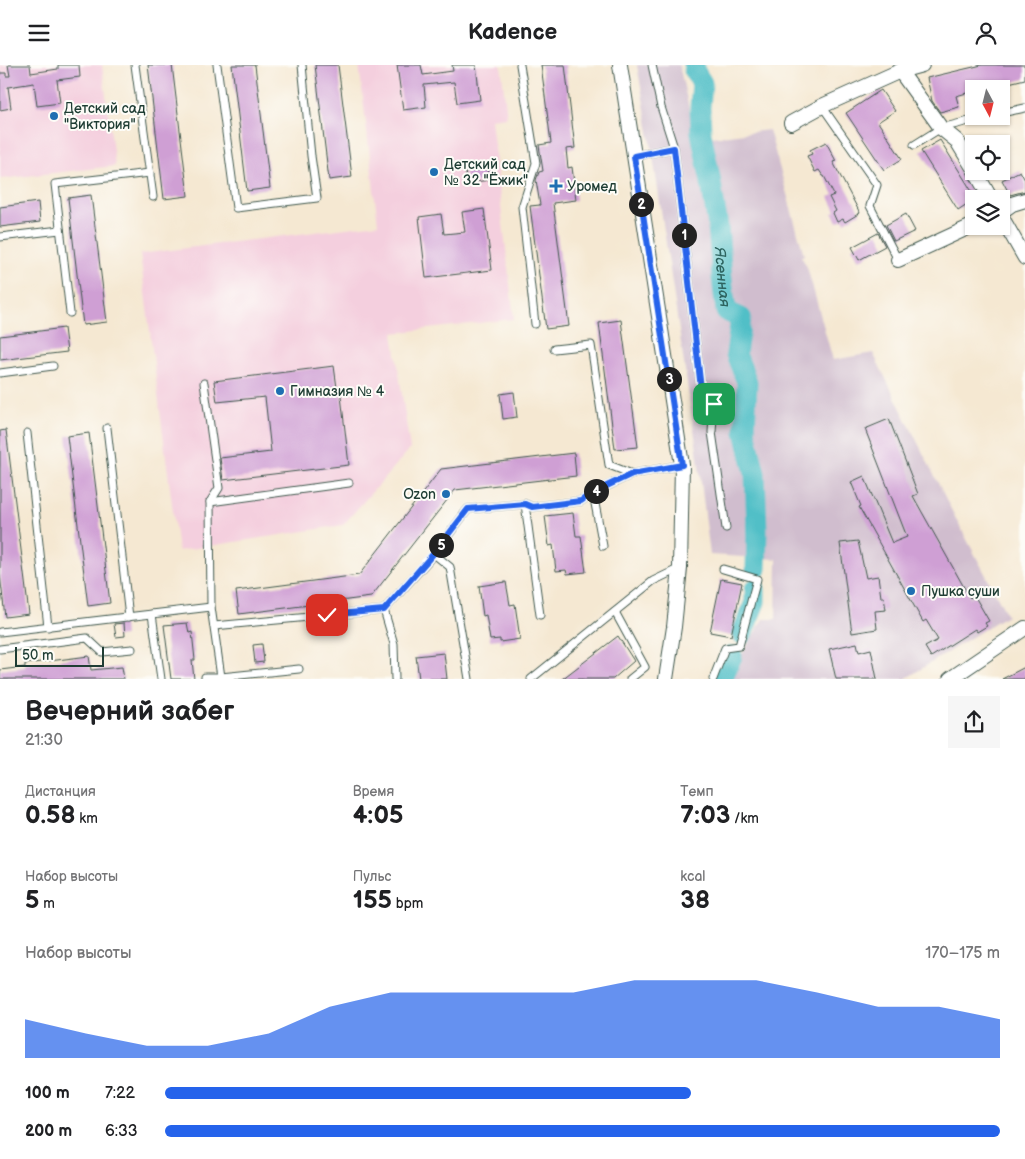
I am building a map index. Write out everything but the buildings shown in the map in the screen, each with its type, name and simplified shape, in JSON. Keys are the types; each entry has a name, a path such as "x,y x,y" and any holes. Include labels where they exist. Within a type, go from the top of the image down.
{"street":[{"path":"620,65 682,465 680,568 666,679"},
{"path":"791,123 822,106 900,71 922,65"},
{"path":"900,71 941,128 957,141 965,155"},
{"path":"1010,205 1025,201"},
{"path":"898,260 965,229"},
{"path":"1010,232 1025,258"},
{"path":"950,679 1025,628"}],"lane":[{"path":"136,65 153,197"},
{"path":"217,65 236,207 317,198 302,65"},
{"path":"520,65 536,163 522,207 534,324"},
{"path":"652,65 661,107 674,148 702,398 714,404 712,432 726,528"},
{"path":"822,106 877,185 870,206 898,260"},
{"path":"1010,111 1025,108"},
{"path":"914,145 941,128 965,122"},
{"path":"634,156 674,148"},
{"path":"70,313 55,184 150,173"},
{"path":"0,237 60,229"},
{"path":"554,349 590,345 609,465 632,474"},
{"path":"0,373 52,366"},
{"path":"204,383 219,489 210,502 211,607 221,677"},
{"path":"108,428 129,617"},
{"path":"27,433 48,627"},
{"path":"214,626 384,610 434,553 468,509 525,504 532,507 581,501 592,493 632,474 682,465"},
{"path":"210,502 349,483"},
{"path":"592,493 603,546"},
{"path":"525,504 540,615"},
{"path":"434,553 450,567 469,679"},
{"path":"531,679 653,581 680,568"},
{"path":"713,679 725,648 739,646 757,579 722,569"},
{"path":"0,632 211,607"},
{"path":"384,610 394,644 395,679"},
{"path":"615,612 645,667 630,679"},
{"path":"152,614 161,679"},
{"path":"0,649 86,637 102,652 132,649"},
{"path":"205,679 205,677 264,676 299,669"}],"shaded area":[{"name":"Детский сад \"Виктория\"","path":"0,65 102,65 115,166 0,179"},
{"name":"Гимназия № 4","path":"359,65 501,65 507,117 491,119 514,319 393,333 410,449 343,525 178,551 140,254 378,224"},
{"path":"637,65 679,65 696,139 769,130 804,255 801,256 807,267 833,360 873,353 956,519 1007,615 905,679 727,679 763,619 776,619 777,559 710,555 697,450 651,143"}],"waterway":[{"name":"Ясенная","path":"694,65 694,70 702,83 700,107 701,133 718,226 726,311 741,318 736,354 747,382 745,431 755,473 756,569"},
{"name":"Ясенная","path":"742,634 755,602 755,589"},
{"name":"Ясенная","path":"722,679 732,656"}],"place":[{"name":"Детский сад \"Виктория\"","path":"54,116"},
{"name":"Детский сад № 32 \"Ёжик\"","path":"434,172"},
{"name":"Уромед","path":"556,186"},
{"name":"Гимназия № 4","path":"280,391"},
{"name":"Ozon","path":"446,494"},
{"name":"Пушка суши","path":"911,591"}],"route":[{"path":"327,615 384,610 434,553 468,509 525,504 532,507 581,501 592,493 632,474 682,465 634,156 674,148 702,398 714,404"}]}
